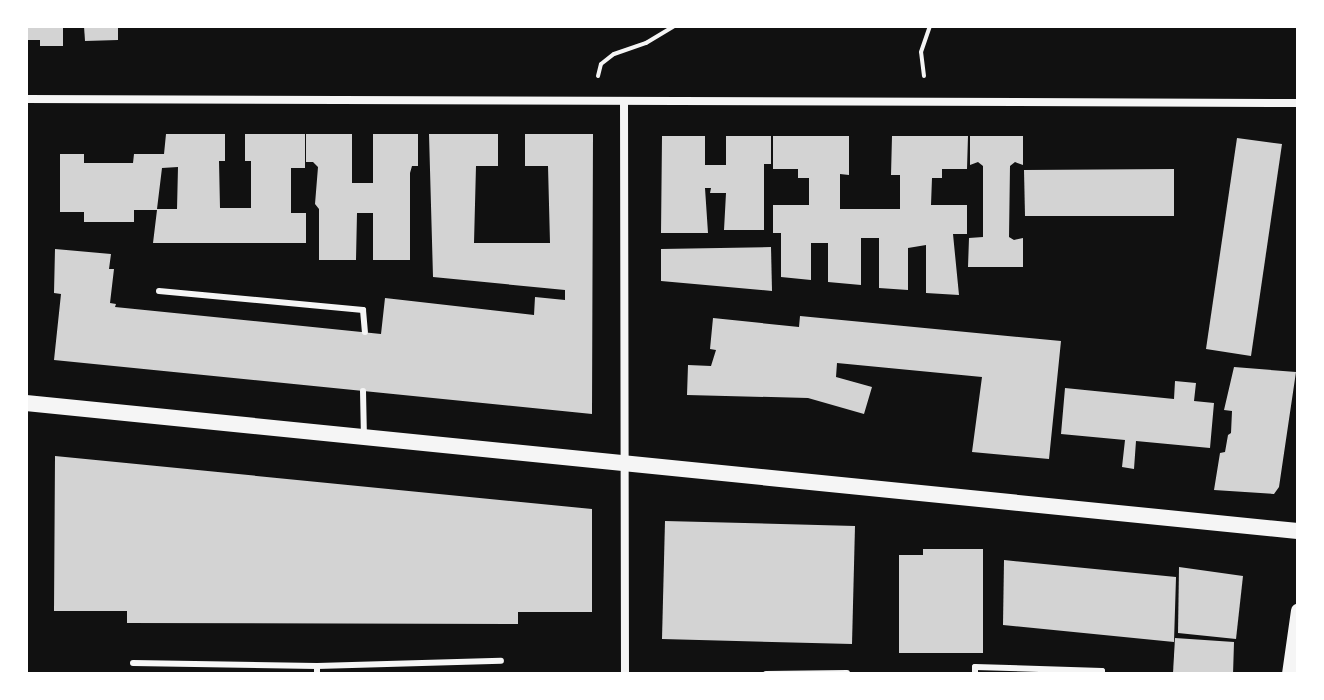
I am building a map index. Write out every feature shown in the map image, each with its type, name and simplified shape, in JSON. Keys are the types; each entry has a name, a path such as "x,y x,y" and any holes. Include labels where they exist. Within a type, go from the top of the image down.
{"main road":[{"path":"26,403 1298,531"}],"street":[{"path":"26,99 1298,103"},
{"path":"624,101 625,674"},
{"path":"1289,674 1298,611"}],"lane":[{"path":"159,291 363,310 365,332"},
{"path":"363,391 364,437"},
{"path":"133,663 317,670 501,661"},
{"path":"975,674 975,667 1102,671 1102,674"},
{"path":"766,674 847,673"}],"path":[{"path":"598,76 601,64 614,54 646,43 674,26"},
{"path":"924,76 921,52 930,26"}],"building":[{"path":"26,26 63,26 63,46 40,46 40,40 26,40"},
{"path":"84,26 118,26 118,40 85,41"},
{"path":"166,134 225,134 225,161 219,161 220,208 251,208 251,161 245,161 245,134 305,134 305,168 291,168 291,213 306,213 306,243 153,243 157,210 134,210 134,222 84,222 84,212 60,212 60,154 84,154 84,163 133,163 134,154 164,154","holes":["178,167 177,209 157,209 162,168"]},
{"path":"306,134 352,134 352,183 373,183 373,134 418,134 418,166 412,166 410,173 410,260 373,260 373,213 357,213 356,260 319,260 319,209 315,204 318,167 313,162 306,162"},
{"path":"429,134 498,134 498,166 476,166 474,243 550,243 548,166 525,166 525,134 593,134 592,414 54,360 61,294 54,293 55,249 111,254 109,269 114,269 110,303 116,304 115,307 381,334 385,298 534,315 535,297 565,300 565,290 433,277"},
{"path":"662,136 705,136 705,165 726,165 726,136 771,136 771,164 764,164 764,230 724,230 726,193 710,193 711,188 705,188 708,233 661,233"},
{"path":"773,136 849,136 849,175 840,174 840,209 900,209 900,175 891,175 892,136 968,136 967,169 942,169 942,178 932,178 931,205 967,205 967,234 953,234 959,295 926,293 926,245 908,248 908,290 879,288 879,238 861,238 861,285 828,282 828,243 811,243 811,280 781,277 781,233 773,233 773,205 809,205 809,178 798,178 798,169 773,169"},
{"path":"970,136 1023,136 1023,165 1015,162 1010,166 1009,237 1014,240 1023,238 1023,267 968,267 969,238 983,237 983,166 978,162 970,165"},
{"path":"1237,138 1282,144 1251,356 1206,349"},
{"path":"1174,169 1174,216 1025,216 1024,170"},
{"path":"771,247 772,291 661,281 661,249"},
{"path":"800,316 1061,341 1049,459 972,452 982,377 837,363 836,377 872,387 864,414 808,398 687,395 688,365 711,366 716,350 710,349 713,318 799,327"},
{"path":"1234,367 1296,372 1279,487 1274,494 1214,490 1220,453 1225,452 1231,433 1232,411 1224,410"},
{"path":"1175,381 1196,383 1194,401 1214,403 1210,448 1136,441 1134,469 1122,467 1125,440 1061,434 1065,388 1174,399"},
{"path":"55,456 592,509 592,612 518,612 518,624 127,623 127,611 54,611"},
{"path":"665,521 855,526 852,644 662,639"},
{"path":"923,549 983,549 983,653 899,653 899,555 923,555"},
{"path":"1004,560 1176,577 1174,642 1003,625"},
{"path":"1179,567 1243,576 1236,639 1178,633"},
{"path":"1175,638 1234,642 1233,674 1173,673"}]}
